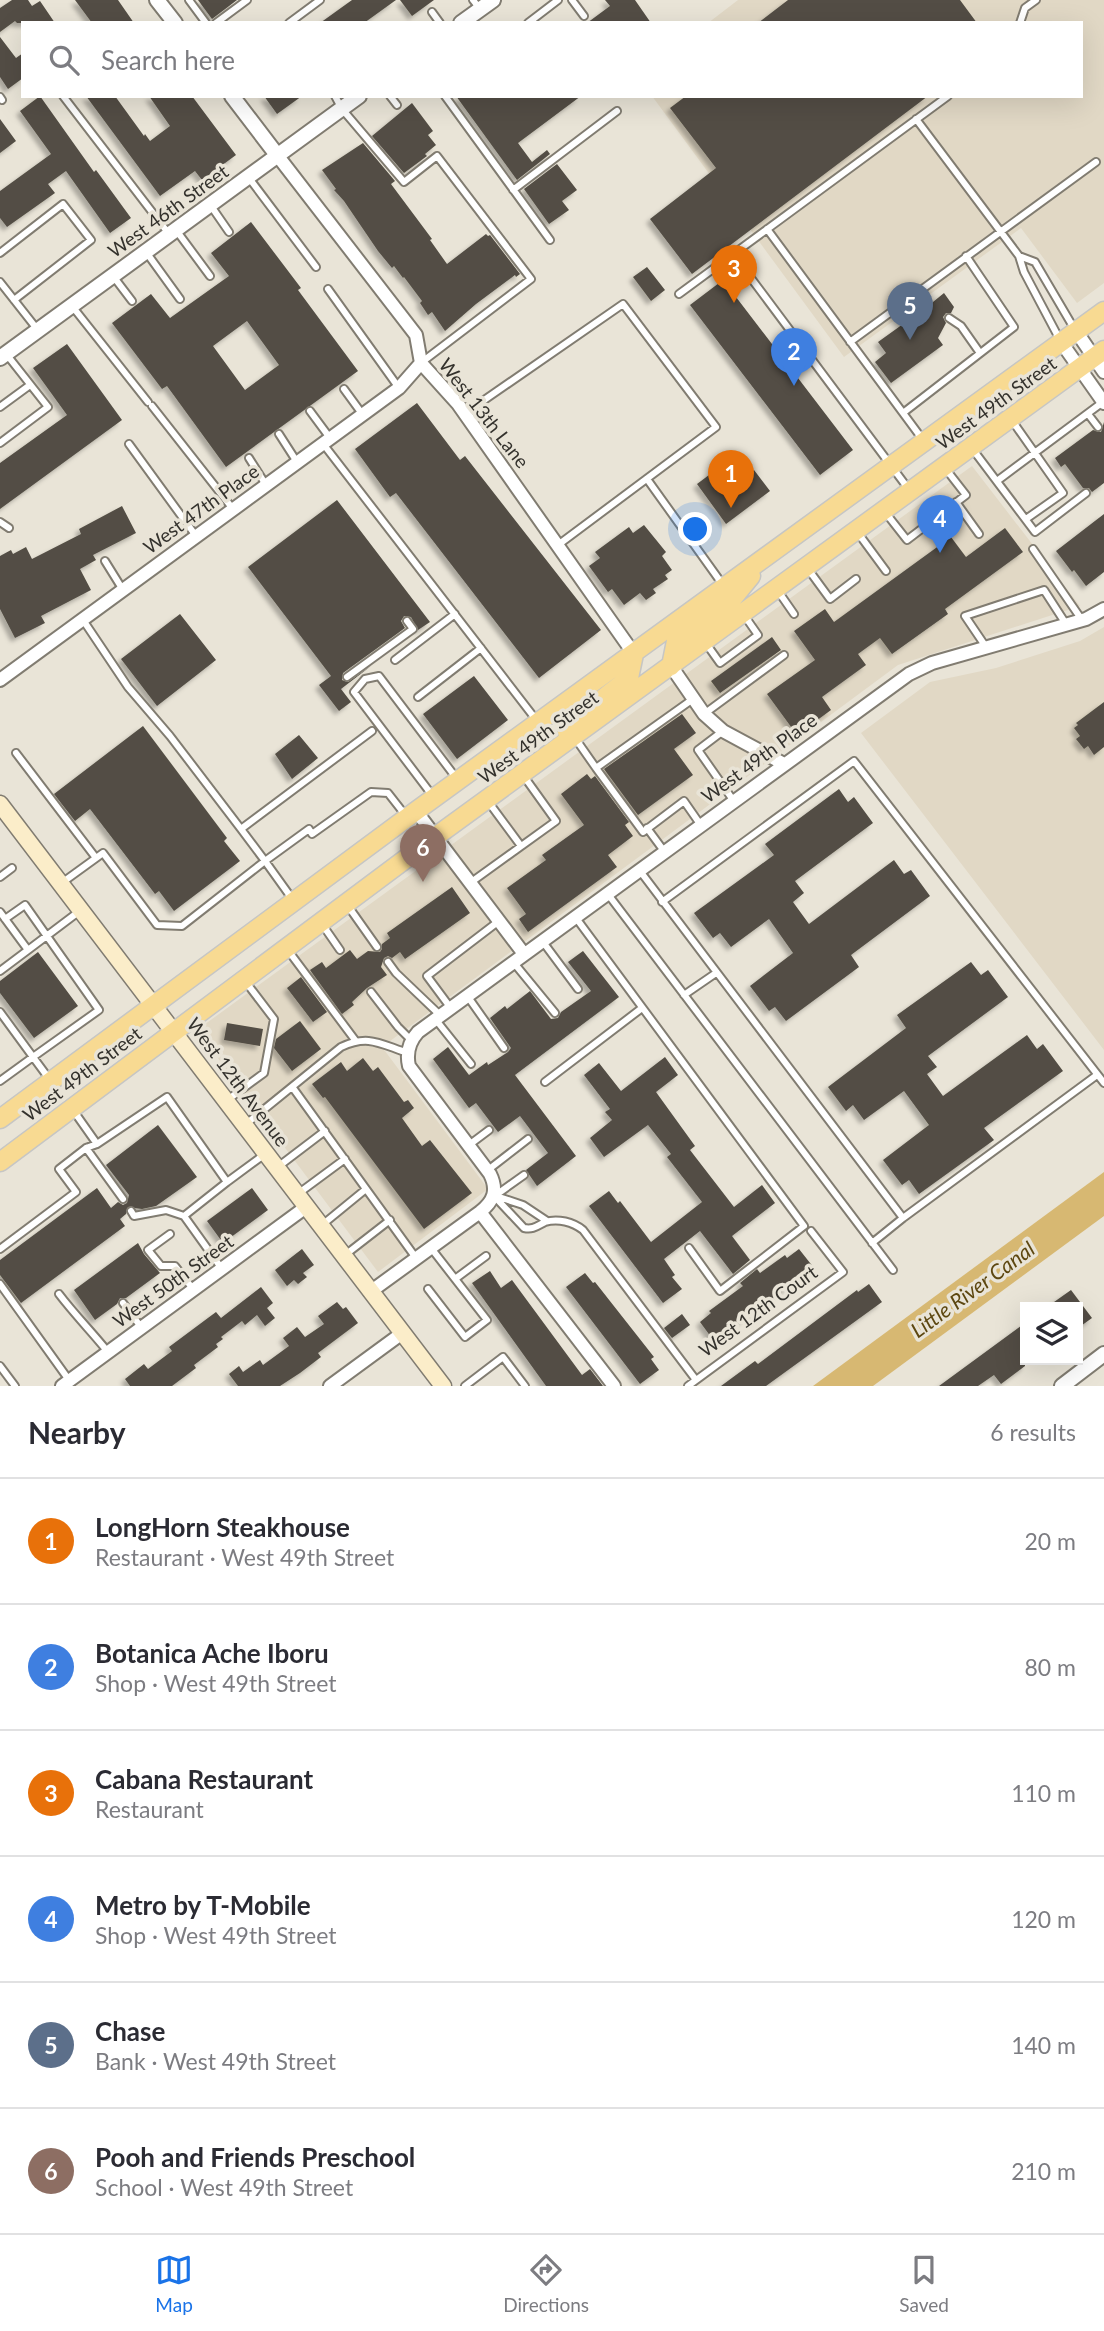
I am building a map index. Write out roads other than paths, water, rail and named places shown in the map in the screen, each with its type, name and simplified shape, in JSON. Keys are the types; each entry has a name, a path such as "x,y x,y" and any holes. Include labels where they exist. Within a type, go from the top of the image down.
{"main road":[{"name":"West 49th Street","path":"0,1119 434,798 1104,311"},
{"name":"West 49th Street","path":"0,1162 435,837 971,447 1095,362"},
{"path":"671,666 676,641 733,598 769,555"},
{"path":"547,756 584,713 629,678 634,654"},
{"name":"West 12th Avenue","path":"0,803 6,825 61,884 443,1386"}],"street":[{"path":"157,0 173,21"},
{"path":"463,21 477,5 493,0"},
{"name":"West 13th Lane","path":"234,98 416,335 421,363 464,414 634,654"},
{"name":"West 46th Street","path":"3,356 248,177 338,102"},
{"path":"1076,331 1095,362 1104,403"},
{"path":"1061,342 1095,362"},
{"name":"West 47th Place","path":"0,680 399,388 421,363"},
{"name":"West 49th Place","path":"467,996 733,800 917,669 1082,620 1104,609"},
{"path":"671,666 704,714 723,730 784,764"},
{"path":"411,815 435,837 499,921 519,957"},
{"path":"370,1292 481,1212 494,1196 494,1185 488,1170 411,1069 408,1053 411,1040 467,996"},
{"name":"West 50th Street","path":"66,1383 222,1269 302,1201"},
{"path":"481,1212 614,1386"},
{"path":"330,1386 401,1334"},
{"path":"1062,1386 1104,1354"}],"lane":[{"path":"189,0 205,21"},
{"path":"219,21 247,0"},
{"path":"292,21 320,0"},
{"path":"537,20 558,0"},
{"path":"572,0 584,16"},
{"path":"1021,21 1025,8 1036,0"},
{"path":"432,12 439,21"},
{"path":"65,98 210,276"},
{"path":"392,98 397,105"},
{"path":"445,98 550,240"},
{"path":"679,294 945,98"},
{"path":"338,102 404,182 437,156 531,279 421,363"},
{"path":"513,190 617,111"},
{"path":"916,120 1019,256 1024,272 1061,342"},
{"path":"850,342 1096,162"},
{"path":"248,177 316,267"},
{"path":"0,253 63,204 91,240 14,300"},
{"path":"209,205 229,232"},
{"path":"767,229 924,442"},
{"path":"146,252 180,299"},
{"path":"733,254 911,491"},
{"path":"903,413 1014,327 967,256"},
{"path":"1019,256 1035,262 1076,331"},
{"path":"113,276 132,302"},
{"path":"0,282 38,330"},
{"path":"328,289 399,388"},
{"path":"913,295 928,305"},
{"path":"464,414 623,304 716,427 558,545"},
{"path":"72,306 233,509"},
{"path":"948,318 961,326 980,353"},
{"path":"0,443 48,408 3,356"},
{"path":"0,407 30,385"},
{"path":"344,389 362,415"},
{"path":"997,481 1104,403"},
{"path":"310,411 326,441 538,723"},
{"path":"1088,414 1098,427"},
{"path":"1011,419 1063,492 1026,519"},
{"path":"279,435 297,462"},
{"path":"129,444 196,537"},
{"path":"971,447 1035,531 1086,493"},
{"path":"248,458 266,485"},
{"path":"884,511 907,540 965,495 944,467"},
{"path":"647,479 725,588"},
{"path":"956,502 979,534"},
{"path":"0,522 9,528"},
{"path":"857,531 886,571"},
{"path":"1033,549 1082,620"},
{"path":"105,561 122,590"},
{"path":"807,567 830,599 856,579"},
{"path":"776,589 794,614"},
{"path":"986,647 965,616 1044,590 1066,624"},
{"path":"396,660 455,614"},
{"path":"705,642 720,663 758,635 743,614"},
{"path":"83,620 128,687 170,736 295,902"},
{"path":"347,677 413,629 407,621"},
{"path":"418,698 481,648"},
{"path":"704,714 784,655"},
{"path":"434,798 354,692 365,679 379,676 459,780"},
{"path":"596,768 693,698"},
{"path":"723,730 698,750 733,800"},
{"path":"241,829 372,731"},
{"path":"574,737 642,832 684,802 700,824"},
{"path":"16,753 96,858"},
{"path":"662,902 854,761 1104,1083"},
{"path":"470,883 556,821 522,774"},
{"path":"61,884 103,853 158,925 182,926 265,861 309,830 312,834 371,792 388,793 411,815"},
{"path":"487,800 521,846"},
{"path":"647,828 664,851"},
{"path":"0,877 12,868"},
{"path":"638,870 903,1218"},
{"path":"607,893 893,1270"},
{"path":"346,904 377,947"},
{"path":"0,1081 99,1010 25,905 5,919"},
{"path":"0,971 81,910"},
{"path":"0,912 28,950"},
{"path":"575,916 804,1226 720,1291 689,1248"},
{"path":"471,1064 442,1014 427,975 499,921"},
{"path":"321,923 340,950"},
{"path":"542,940 579,989"},
{"path":"286,948 355,1040"},
{"path":"519,957 555,1013"},
{"path":"388,962 396,973 442,1014"},
{"path":"684,995 716,973"},
{"path":"226,1101 264,1073 274,1019 244,980"},
{"path":"371,992 411,1040"},
{"path":"467,996 504,1048"},
{"path":"545,1082 642,1008"},
{"path":"0,1012 52,1082"},
{"path":"244,1125 341,1047 355,1040 371,1039 408,1053"},
{"path":"872,1243 1097,1075"},
{"path":"293,1088 416,1258"},
{"path":"0,1249 76,1192 59,1169 86,1148 97,1144 167,1097 227,1182"},
{"path":"72,1108 97,1144"},
{"path":"469,1145 489,1130"},
{"path":"277,1168 325,1131"},
{"path":"488,1170 528,1139"},
{"path":"86,1148 122,1199"},
{"path":"184,1216 266,1153"},
{"path":"302,1201 345,1159"},
{"path":"494,1196 524,1175"},
{"path":"321,1226 366,1189"},
{"path":"494,1196 523,1205 547,1221 569,1222 583,1230 696,1380"},
{"path":"494,1196 524,1228 534,1229 547,1221"},
{"path":"131,1211 134,1216 166,1210 184,1216 222,1269"},
{"path":"343,1256 390,1220"},
{"name":"West 12th Court","path":"688,1386 843,1272 811,1231"},
{"path":"170,1234 148,1250 161,1266 175,1266 194,1290"},
{"path":"428,1289 465,1337 487,1320 431,1248"},
{"path":"456,1279 486,1256"},
{"path":"0,1284 66,1383"},
{"path":"59,1294 81,1324 92,1332 108,1352"},
{"path":"123,1303 142,1329"},
{"path":"465,1386 503,1357 525,1386"},
{"path":"0,1366 15,1386"}],"water":[{"name":"Little River Canal","path":"1104,1172 1104,1216 873,1386 813,1386"}],"place":[{"name":"Cabana Restaurant","path":"734,303"},
{"name":"Chase","path":"910,340"},
{"name":"Botanica Ache Iboru","path":"794,386"},
{"name":"LongHorn Steakhouse","path":"731,508"},
{"name":"Metro by T-Mobile","path":"940,553"},
{"name":"Pooh and Friends Preschool","path":"423,882"}]}
